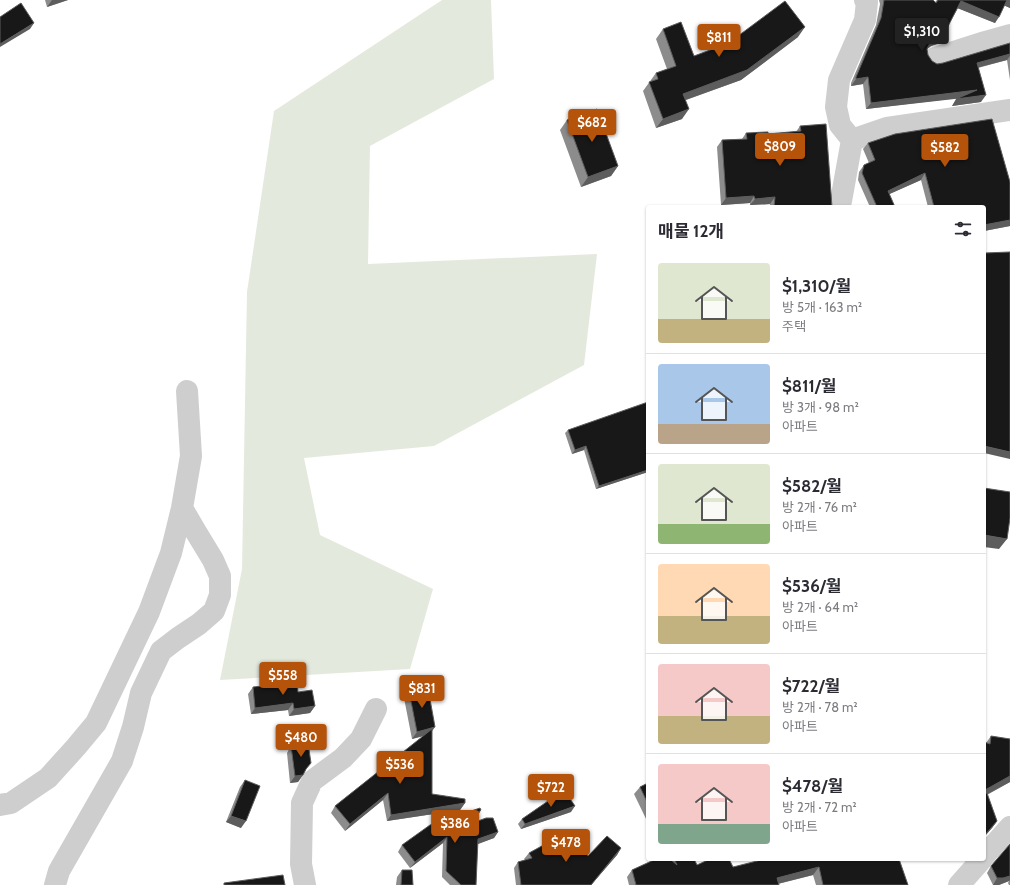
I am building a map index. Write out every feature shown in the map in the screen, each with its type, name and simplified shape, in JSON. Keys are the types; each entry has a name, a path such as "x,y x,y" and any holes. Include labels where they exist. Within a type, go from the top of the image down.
{"street":[{"path":"842,201 852,140 840,125 836,107 839,80 865,20 867,2 865,0"},
{"path":"935,58 1010,35"},
{"path":"852,140 887,128 1010,110"},
{"path":"0,805 11,803 48,778 96,723 149,612 171,553 182,508 190,456 187,391"},
{"path":"55,885 59,871 122,761 133,727 141,693 161,651 209,616 214,611 220,595 220,576 213,560 182,508"},
{"path":"305,885 301,864 302,803 312,781 343,758 361,739 376,709"},
{"path":"986,854 1010,826"},
{"path":"959,885 980,861"}],"shaded area":[{"path":"442,0 491,0 494,79 370,146 368,264 597,254 584,365 434,446 304,458 320,535 433,589 410,669 220,680 242,569 247,292 274,111"}],"building":[{"path":"884,0 933,0 936,3 938,0 1007,0 999,17 961,1 942,38 930,43 927,49 928,55 932,61 937,64 1010,43 1010,54 977,63 986,95 956,99 977,90 871,103 868,77 856,79 856,77 881,18"},
{"path":"785,1 805,27 747,70 683,94 689,109 663,119 649,82 658,79 656,73 676,66 663,29 681,22 694,56 740,39 738,36"},
{"path":"21,3 34,23 0,44 0,17"},
{"path":"597,109 618,166 588,177 567,120"},
{"path":"992,119 1010,182 1010,220 986,225 986,205 933,205 925,173 888,191 894,205 876,205 862,173 864,165 875,160 868,143 895,134"},
{"path":"826,124 832,205 774,205 775,197 755,199 754,196 726,198 722,140 747,139 746,133 768,132 768,134 801,131 800,126"},
{"path":"1010,252 1010,452 986,446 986,253"},
{"path":"646,403 646,471 599,486 586,446 575,450 568,430"},
{"path":"986,488 1010,492 1010,518 1007,539 986,535"},
{"path":"297,682 298,692 312,690 315,706 294,709 293,703 255,708 253,687"},
{"path":"428,688 435,727 417,732 409,691"},
{"path":"432,729 432,794 465,799 465,803 391,815 388,793 350,824 335,806"},
{"path":"991,736 1010,739 1010,776 986,789 986,743 990,744"},
{"path":"308,743 311,763 303,775 295,776 291,746"},
{"path":"245,780 260,786 246,821 231,816"},
{"path":"646,784 646,800 640,787"},
{"path":"564,790 575,806 525,824 522,819"},
{"path":"986,793 997,821 986,834"},
{"path":"480,808 481,810 459,828 486,818 493,818 498,832 478,839 476,885 461,885 446,871 447,837 415,862 402,845 430,825"},
{"path":"571,830 588,856 607,836 621,848 591,885 521,885 518,862 532,858 529,853"},
{"path":"1010,844 1010,876 997,878 991,866"},
{"path":"652,861 672,861 677,865 675,861 695,861 697,865 706,861 730,861 733,867 757,861 900,861 908,885 823,885 819,867 777,878 779,885 636,885 632,870"},
{"path":"402,870 412,870 413,885 401,885"},
{"path":"283,875 285,885 224,885 224,883"}]}
